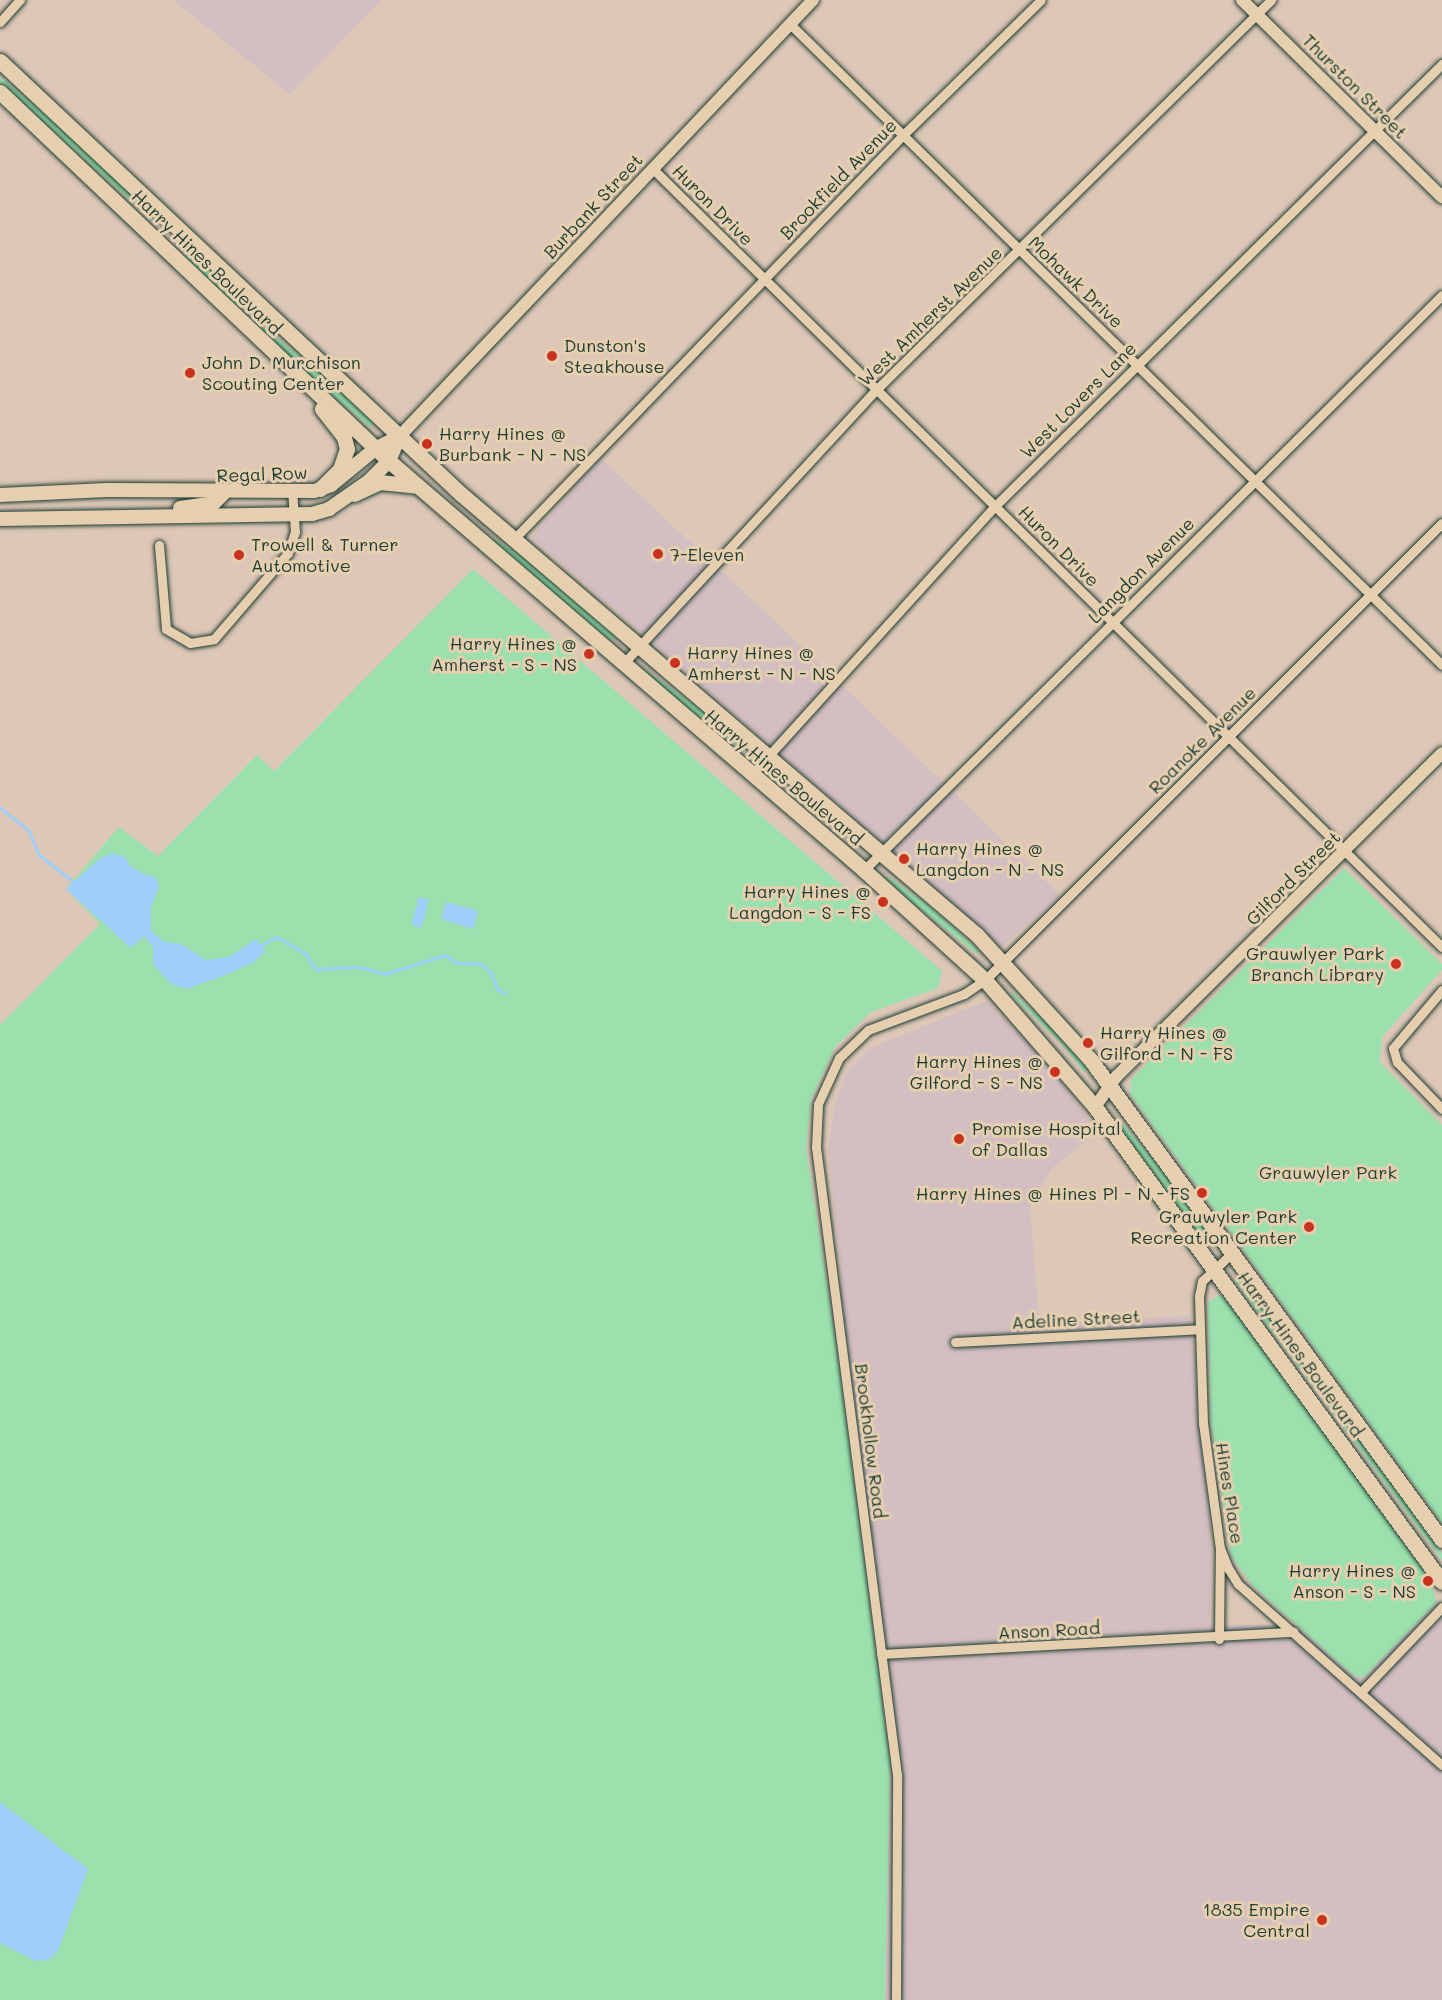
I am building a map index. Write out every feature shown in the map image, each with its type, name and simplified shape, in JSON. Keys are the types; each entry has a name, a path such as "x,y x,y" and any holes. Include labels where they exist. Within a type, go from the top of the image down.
{"main road":[{"name":"Harry Hines Boulevard","path":"0,61 182,230 285,332 513,540 637,648 881,852 1003,961 1110,1085 1442,1540"},
{"name":"Harry Hines Boulevard","path":"0,92 389,461 622,665 864,870 985,980 1095,1107 1442,1582"},
{"path":"164,248 182,230"},
{"path":"238,318 247,312 255,314 273,328 285,332"},
{"path":"300,377 346,443 344,462 320,489"},
{"path":"354,494 389,461 399,437"},
{"name":"Regal Row","path":"0,495 73,492 292,493 320,489 347,474 375,448 399,437"},
{"path":"0,519 74,516 295,516 329,509 380,482 418,486"},
{"path":"73,492 74,516"},
{"path":"158,516 171,509 214,503 224,493"}],"street":[{"path":"0,22 20,0"},
{"name":"Burbank Street","path":"399,437 813,0"},
{"name":"Brookfield Avenue","path":"513,540 902,136 1041,0"},
{"name":"Thurston Street","path":"1242,0 1442,197"},
{"name":"West Amherst Avenue","path":"622,665 877,389 1271,0"},
{"name":"Mohawk Drive","path":"790,24 1442,665"},
{"name":"West Lovers Lane","path":"752,774 995,506 1442,64"},
{"name":"Huron Drive","path":"653,169 1442,947"},
{"name":"Langdon Avenue","path":"864,870 1442,295"},
{"path":"159,545 166,629 179,639 201,643 222,633 277,570 294,542 295,516 292,493"},
{"name":"Roanoke Avenue","path":"985,980 1442,523"},
{"name":"Gilford Street","path":"1095,1107 1110,1085 1442,753"},
{"name":"Brookhollow Road","path":"896,2000 897,1775 816,1147 818,1104 839,1058 868,1030 906,1013 957,997 985,980"},
{"path":"1442,990 1394,1048 1396,1062 1442,1109"},
{"name":"Hines Place","path":"1233,1252 1214,1267 1200,1285 1203,1423 1220,1548 1238,1584 1442,1764"},
{"name":"Adeline Street","path":"955,1342 1200,1329"},
{"path":"1219,1639 1220,1548"},
{"path":"1361,1692 1442,1607"},
{"name":"Anson Road","path":"881,1654 1219,1639 1293,1632"}],"shaded area":[{"path":"173,0 381,0 290,94"},
{"path":"600,458 779,625 1061,896 1001,947 532,537"},
{"path":"987,1001 1052,1069 1098,1132 1053,1167 1030,1204 1039,1323 1190,1316 1212,1551 1209,1625 1296,1625 1354,1676 1361,1678 1438,1600 1442,1607 1442,2000 885,2000 890,1762 826,1286 842,1282 828,1147 835,1103 846,1073 870,1048"}],"green space":[{"path":"0,77 43,111 159,220 156,223 34,114 0,82"},
{"path":"186,254 227,284 249,306 238,307 184,257"},
{"path":"252,318 314,367 373,423 370,427 301,369 250,320"},
{"path":"478,530 521,555 616,637 612,641 563,605"},
{"path":"473,569 942,971 938,988 871,1012 835,1047 811,1099 806,1148 837,1350 890,1762 885,2000 0,2000 0,1025 100,924 66,889 119,827 158,856 257,755 274,771"},
{"path":"643,668 702,710 747,749 744,752 640,671"},
{"name":"Grauwyler Park","path":"1344,868 1442,964 1442,970 1382,1037 1380,1062 1442,1125 1442,1523 1130,1094 1131,1079"},
{"path":"888,876 932,908 980,952 977,954 913,903 886,879"},
{"path":"1012,992 1051,1027 1087,1069 1084,1072 1059,1041 1010,994"},
{"path":"1119,1119 1161,1168 1211,1235 1204,1241 1115,1121"},
{"path":"1237,1277 1317,1376 1442,1553 1442,1560 1234,1280"},
{"path":"1219,1295 1225,1297 1356,1474 1427,1576 1423,1577 1426,1584 1429,1583 1434,1591 1436,1603 1364,1677 1354,1676 1251,1584 1231,1556 1211,1422 1208,1303"}],"water":[{"path":"112,853 125,857 130,866 146,875 156,877 159,887 151,907 151,931 165,942 181,944 206,960 229,957 256,939 266,951 254,962 221,977 186,989 171,984 153,964 153,947 144,936 131,948 66,889 98,860"},
{"path":"419,897 429,900 421,928 411,925"},
{"path":"446,902 478,911 473,929 441,919"},
{"path":"0,1802 88,1869 58,1951 49,1960 35,1961 0,1943"}],"waterway":[{"path":"0,808 28,830 39,855 75,883"},
{"path":"259,946 277,937 305,953 315,969 360,967 384,974 445,955 457,963 481,964 492,974 497,989 505,993"}],"place":[{"name":"Dunston's Steakhouse","path":"552,356"},
{"name":"John D. Murchison Scouting Center","path":"190,373"},
{"name":"Harry Hines @ Burbank - N - NS","path":"427,444"},
{"name":"7-Eleven","path":"658,554"},
{"name":"Trowell & Turner Automotive","path":"239,555"},
{"name":"Harry Hines @ Amherst - S - NS","path":"589,654"},
{"name":"Harry Hines @ Amherst - N - NS","path":"675,663"},
{"name":"Harry Hines @ Langdon - N - NS","path":"904,859"},
{"name":"Harry Hines @ Langdon - S - FS","path":"883,902"},
{"name":"Grauwlyer Park Branch Library","path":"1396,964"},
{"name":"Harry Hines @ Gilford - N - FS","path":"1088,1043"},
{"name":"Harry Hines @ Gilford - S - NS","path":"1055,1072"},
{"name":"Promise Hospital of Dallas","path":"959,1139"},
{"name":"Harry Hines @ Hines Pl - N - FS","path":"1202,1193"},
{"name":"Grauwyler Park Recreation Center","path":"1309,1227"},
{"name":"Harry Hines @ Anson - S - NS","path":"1428,1581"},
{"name":"1835 Empire Central","path":"1322,1920"}]}
